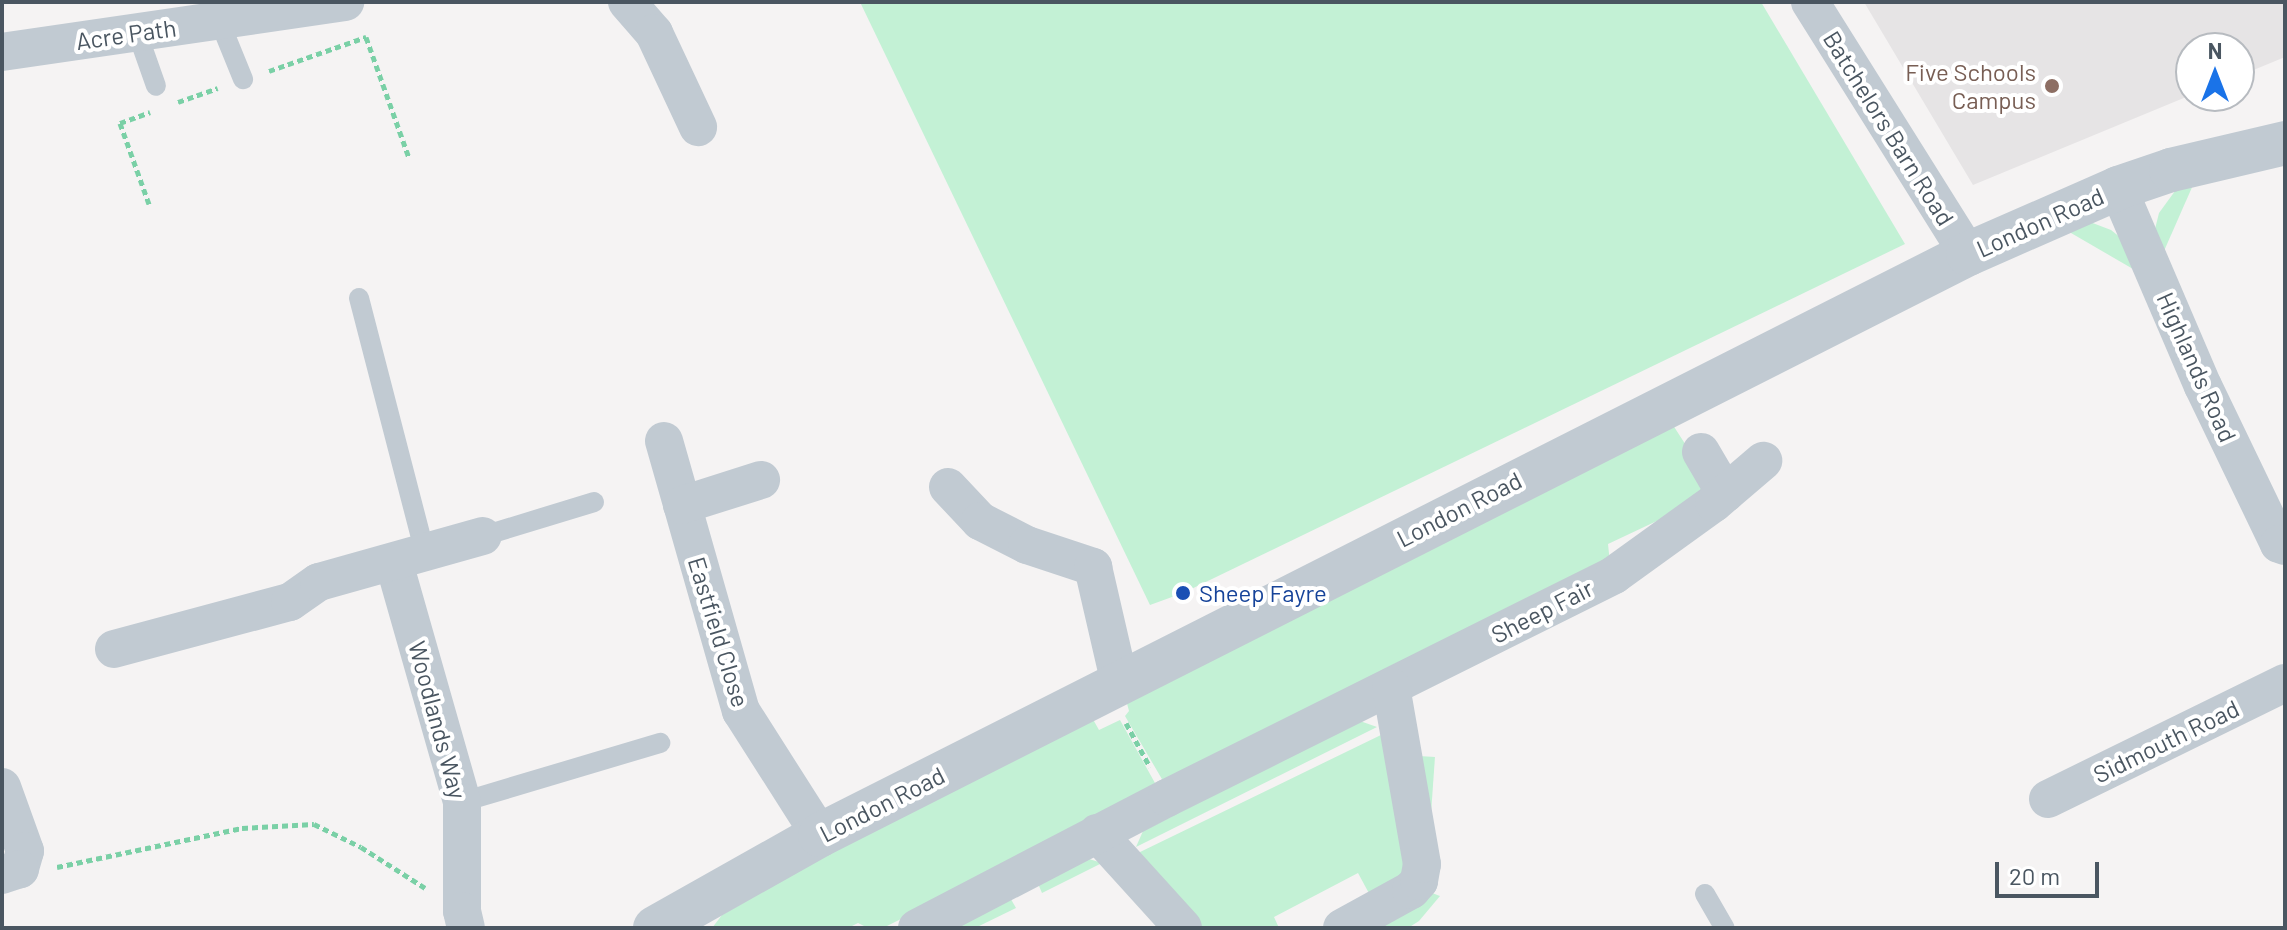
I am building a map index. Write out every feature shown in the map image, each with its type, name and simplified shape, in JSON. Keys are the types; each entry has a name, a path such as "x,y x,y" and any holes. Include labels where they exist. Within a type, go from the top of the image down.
{"street":[{"name":"Acre Path","path":"2,52 345,2"},
{"path":"627,2 654,33 698,127"},
{"name":"Batchelors Barn Road","path":"1810,2 1968,254"},
{"name":"London Road","path":"655,928 820,835 1115,687 1501,487 1968,254 2118,188 2171,170 2285,143"},
{"name":"Highlands Road","path":"2118,188 2203,386 2283,549"},
{"name":"Eastfield Close","path":"664,441 741,711 820,835"},
{"path":"1701,452 1725,493"},
{"name":"Sheep Fair","path":"917,928 1097,833 1614,575 1687,524 1763,461"},
{"path":"682,505 761,480"},
{"path":"948,487 980,521 1027,545 1093,567 1115,687"},
{"path":"114,649 290,602 319,582 483,536"},
{"name":"Woodlands Way","path":"410,558 462,802 464,920"},
{"name":"Sidmouth Road","path":"2048,799 2285,683"},
{"path":"1342,928 1411,890 1419,881 1422,864 1391,687"},
{"path":"2,787 23,840 25,861 11,872"},
{"path":"1097,833 1183,928"}],"lane":[{"path":"219,20 243,79"},
{"path":"137,32 156,86"},
{"path":"359,298 410,558"},
{"path":"483,536 594,502"},
{"path":"462,802 660,743"},
{"path":"1705,894 1725,928"}],"path":[{"path":"1115,687 1167,798"},
{"path":"11,872 60,867 242,828 314,824 361,847 464,920"}],"shaded area":[{"name":"Five Schools Campus","path":"1864,2 2285,2 2285,57 2255,69 2255,32 2175,32 2175,102 1973,185"}],"green space":[{"path":"860,2 1761,2 1905,244 1183,593 1150,605"},
{"path":"2193,185 2164,251 2155,229 2159,213 2175,191"},
{"path":"2090,222 2111,230 2121,238 2133,269 2071,233 2069,226"},
{"path":"1669,419 1691,453 1706,486 1695,503 1608,544 1610,563 1166,786 1125,716 1129,711 1125,696"},
{"path":"1090,714 1099,730 1120,720 1155,783 1146,796 883,928 868,928 858,923 848,928 712,928 722,915 859,835"},
{"path":"1360,721 1377,727 1136,847 1143,831"},
{"path":"1383,734 1406,863 1397,884 1371,897 1358,873 1274,917 1279,928 1200,928 1138,853"},
{"path":"1419,756 1435,757 1429,839 1413,838"},
{"path":"1089,859 1102,863 1042,893 1036,879"},
{"path":"1424,890 1440,896 1419,921 1408,928 1372,928"},
{"path":"1008,894 1016,908 975,928 940,928"}],"place":[{"name":"Five Schools Campus","path":"2052,86"},
{"name":"Sheep Fayre","path":"1183,593"}]}
